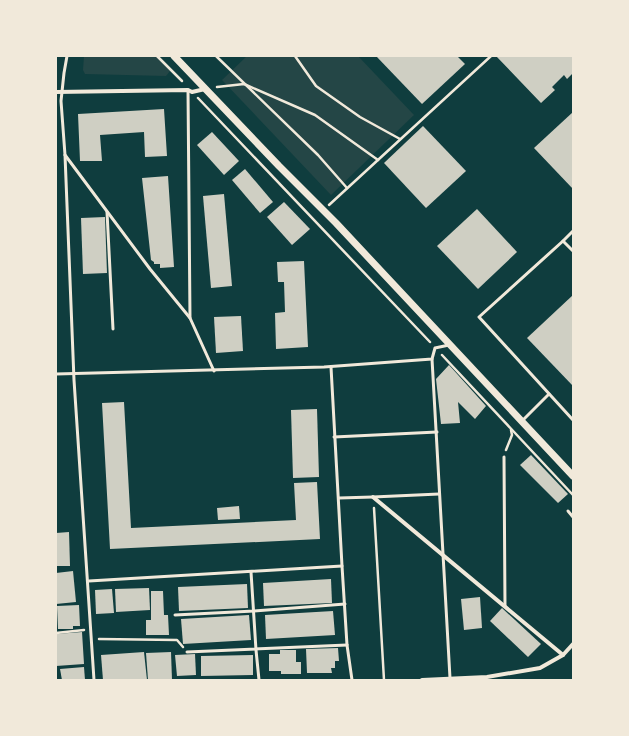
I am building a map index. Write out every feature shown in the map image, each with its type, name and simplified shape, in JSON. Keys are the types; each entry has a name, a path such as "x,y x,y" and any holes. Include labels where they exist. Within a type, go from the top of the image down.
{"street":[{"path":"174,56 336,224 573,476"},
{"path":"56,92 190,91 205,89"},
{"path":"373,497 442,556 563,655"},
{"path":"422,680 487,677 540,668 563,655 573,644"}],"lane":[{"path":"67,56 61,92 74,373 94,680"},
{"path":"190,91 190,318"},
{"path":"65,155 150,269 190,318 214,370"},
{"path":"107,212 113,329"},
{"path":"573,231 479,317 573,420"},
{"path":"563,241 573,251"},
{"path":"449,345 435,348 432,359 450,678"},
{"path":"56,374 331,367 432,359"},
{"path":"331,367 342,566 352,680"},
{"path":"522,421 549,394"},
{"path":"334,437 437,432"},
{"path":"504,457 505,606"},
{"path":"339,498 440,494"},
{"path":"568,511 573,517"},
{"path":"88,581 342,566"},
{"path":"251,572 259,680"},
{"path":"175,615 345,604"},
{"path":"187,652 348,645"}],"path":[{"path":"157,56 573,495"},
{"path":"216,56 318,155 347,188"},
{"path":"295,56 316,86 360,117 400,139"},
{"path":"327,206 491,56"},
{"path":"214,88 244,84 315,115 378,160"},
{"path":"504,457 512,435 511,429"},
{"path":"373,497 384,680"},
{"path":"56,633 91,630"},
{"path":"91,638 177,640 187,652"}],"shaded area":[{"path":"84,56 156,56 170,71 166,76 85,74 83,70"},
{"path":"247,56 358,56 414,115 331,195 222,80"}],"building":[{"path":"376,56 457,56 465,64 422,104"},
{"path":"496,56 573,56 573,73 567,79 564,75 552,87 555,90 541,103"},
{"path":"164,109 167,156 145,157 144,132 100,135 102,161 80,161 78,114"},
{"path":"573,112 573,189 534,148"},
{"path":"423,126 466,171 426,208 384,163"},
{"path":"212,132 239,161 224,175 197,145"},
{"path":"245,169 273,202 260,213 232,180"},
{"path":"168,176 174,267 160,268 160,264 154,264 151,260 142,178"},
{"path":"224,194 232,286 211,288 203,196"},
{"path":"284,202 310,229 292,245 267,217"},
{"path":"477,209 517,252 478,289 437,246"},
{"path":"105,217 107,273 83,274 81,218"},
{"path":"304,261 308,347 276,349 275,313 285,312 284,282 278,282 277,262"},
{"path":"573,295 573,386 527,338"},
{"path":"241,316 243,351 216,353 214,317"},
{"path":"449,365 486,406 475,419 458,402 460,423 441,424 436,379"},
{"path":"124,402 131,528 296,520 294,483 317,482 320,539 110,549 102,403"},
{"path":"317,409 319,477 293,478 291,410"},
{"path":"531,455 568,494 558,503 520,465"},
{"path":"239,506 240,519 218,520 217,508"},
{"path":"69,532 70,566 56,566 56,533"},
{"path":"73,571 76,602 56,604 56,573"},
{"path":"331,579 332,603 264,606 263,583"},
{"path":"247,584 248,608 179,611 178,587"},
{"path":"149,588 150,610 116,612 115,589"},
{"path":"112,589 114,613 96,614 95,590"},
{"path":"151,591 163,591 164,615 168,615 169,635 146,635 146,620 151,620"},
{"path":"480,597 482,628 464,630 461,599"},
{"path":"79,605 80,626 73,626 73,629 58,629 57,606"},
{"path":"502,608 541,644 528,657 490,621"},
{"path":"333,611 335,635 266,639 265,615"},
{"path":"249,615 251,640 183,644 181,619"},
{"path":"82,632 84,664 56,666 56,634"},
{"path":"338,648 339,661 335,661 335,668 331,668 332,673 307,673 306,649"},
{"path":"280,650 296,650 296,662 301,662 301,674 281,674 281,671 269,671 269,654 280,654"},
{"path":"144,652 147,680 103,680 101,655"},
{"path":"171,652 172,680 148,680 146,653"},
{"path":"195,654 196,675 177,676 175,655"},
{"path":"253,655 253,675 201,676 201,656"},
{"path":"84,667 85,680 62,680 60,669"}]}
